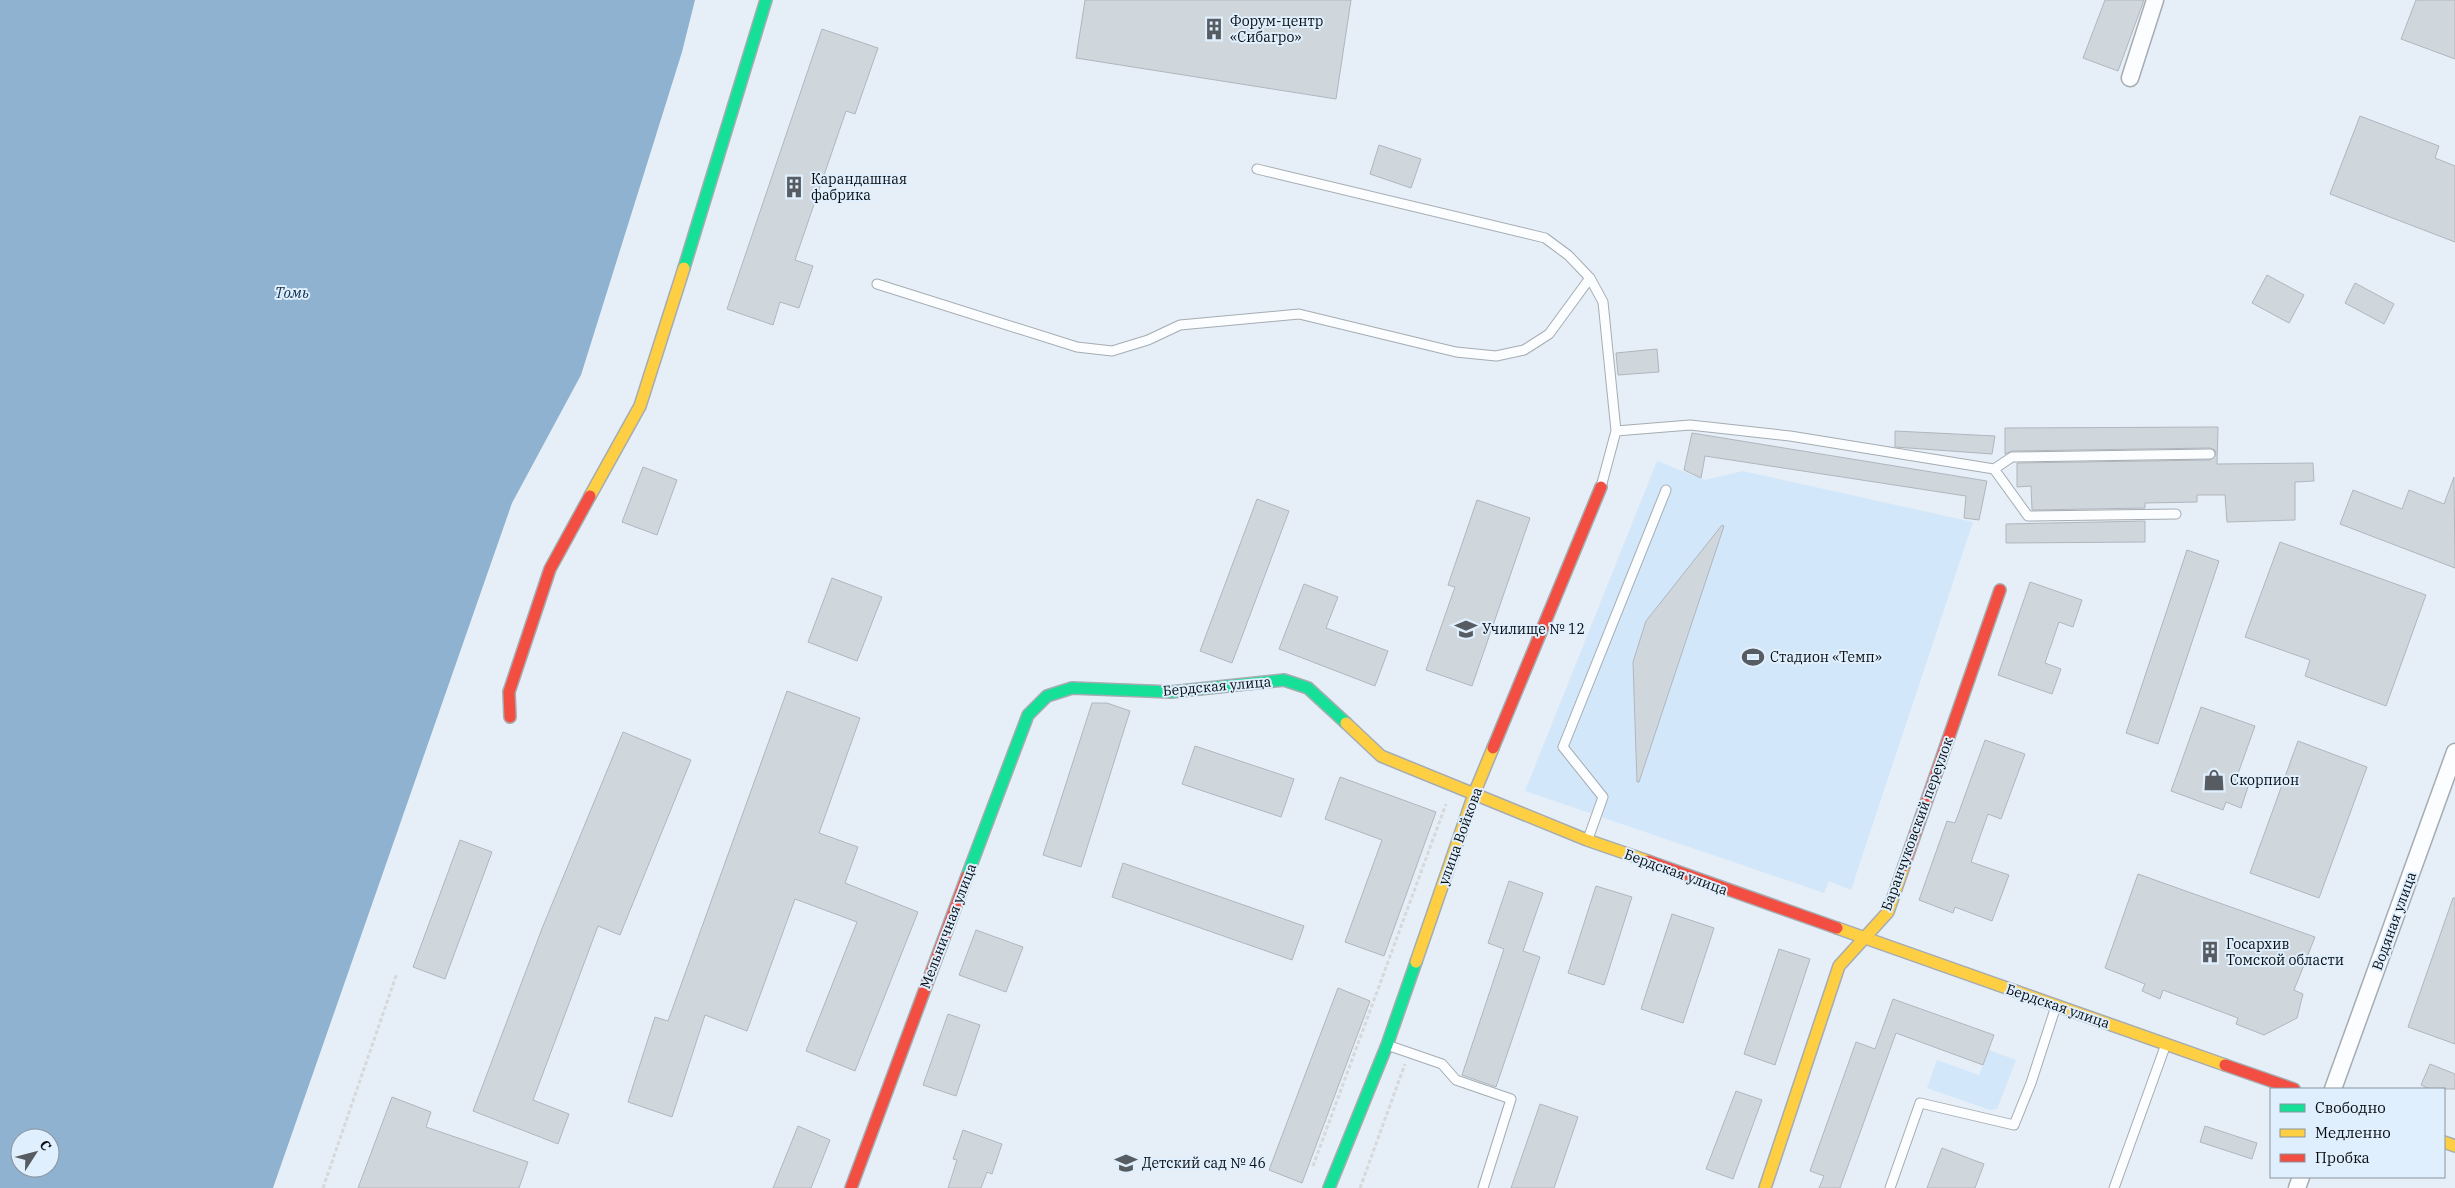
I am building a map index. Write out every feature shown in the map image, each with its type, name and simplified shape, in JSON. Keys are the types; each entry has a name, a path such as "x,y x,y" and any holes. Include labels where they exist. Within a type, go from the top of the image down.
{"street":[{"path":"510,717 509,692 550,569 640,406 731,120 766,0"},
{"path":"2130,78 2155,0"},
{"name":"улица Войкова","path":"1332,1187 1387,1045 1474,794 1601,487"},
{"name":"Баранчуковский переулок","path":"1766,1188 1839,966 1888,912 2000,590"},
{"name":"Бердская улица","path":"1072,688 1171,692 1284,680 1308,688 1381,756 1474,794 1588,840 2291,1088"},
{"name":"Мельничная улица","path":"851,1188 1028,715 1037,702 1047,694 1072,688"},
{"name":"Водяная улица","path":"2333,1088 2455,752"}],"lane":[{"path":"1257,169 1546,238 1568,255 1590,278 1602,302 1616,431 1601,487"},
{"path":"877,284 1077,347 1112,351 1148,340 1180,325 1299,314 1456,352 1496,356 1524,350 1549,334 1590,278"},
{"path":"1616,431 1690,425 1790,436 1994,469 2012,457 2210,454"},
{"path":"1994,469 2028,516 2176,514"},
{"path":"1588,840 1603,797 1563,747 1666,490"},
{"path":"1890,1188 1920,1103 2014,1125 2031,1083 2056,1006"},
{"path":"2114,1188 2166,1044"},
{"path":"1387,1045 1442,1064 1456,1080 1512,1099 1483,1188"}],"path":[{"path":"1313,1167 1453,784"},
{"path":"323,1188 396,973"},
{"path":"1360,1188 1409,1053"}],"shaded area":[{"name":"Стадион «Темп»","path":"1657,461 1705,480 1743,471 1973,522 1851,890 1829,881 1824,893 1525,791"},
{"path":"1989,1050 2016,1060 1997,1109 1990,1110 1927,1088 1937,1060 1979,1075"}],"water":[{"name":"Томь","path":"0,0 695,0 682,52 581,375 512,503 273,1188 0,1188"}],"building":[{"name":"Форум-центр «Сибагро»","path":"1085,0 1351,0 1336,99 1076,58"},
{"path":"2105,0 2144,0 2118,71 2083,58"},
{"path":"2416,0 2455,0 2455,59 2401,39"},
{"name":"Карандашная фабрика","path":"822,29 878,48 855,114 846,111 795,260 813,266 799,308 780,302 773,325 727,309"},
{"path":"2360,116 2439,146 2435,158 2455,166 2455,242 2330,194"},
{"path":"1379,145 1421,159 1411,188 1370,174"},
{"path":"2267,275 2304,295 2289,323 2252,303"},
{"path":"2355,283 2394,304 2384,324 2345,303"},
{"path":"1657,349 1659,372 1618,375 1616,353"},
{"path":"2218,427 2217,464 2313,463 2314,481 2295,482 2295,520 2227,522 2225,495 2197,495 2197,502 2145,503 2145,508 2032,510 2031,486 2017,487 2017,463 2210,460 2216,454 2215,450 2210,448 2012,451 2005,454 2005,428"},
{"path":"1895,431 1995,436 1992,454 1895,447"},
{"path":"1692,433 1987,481 1979,520 1964,518 1966,496 1705,456 1701,478 1684,470"},
{"path":"643,467 677,480 657,535 622,522"},
{"path":"2454,477 2455,568 2340,524 2353,490 2402,509 2409,490 2444,504"},
{"path":"1257,499 1289,511 1232,663 1200,651"},
{"name":"Училище № 12","path":"1477,500 1530,518 1472,686 1426,670 1455,587 1448,585"},
{"path":"2145,521 2145,542 2006,543 2006,524"},
{"path":"1722,525 1724,526 1639,782 1637,782 1633,662 1646,621"},
{"path":"2280,542 2426,595 2386,706 2305,676 2310,660 2245,637"},
{"path":"2187,550 2219,561 2158,744 2126,733"},
{"path":"832,578 882,597 857,661 808,642"},
{"path":"2030,582 2082,600 2073,627 2059,622 2045,663 2061,669 2052,694 1998,675"},
{"path":"1304,584 1338,597 1326,628 1388,651 1375,686 1279,649"},
{"path":"787,691 860,718 819,833 858,847 845,883 918,912 855,1071 806,1051 857,922 795,899 747,1031 705,1015 672,1117 628,1102 655,1017 668,1021"},
{"path":"1092,703 1107,703 1130,711 1081,867 1043,855"},
{"path":"2201,707 2255,726 2235,782 2248,787 2241,808 2226,802 2223,810 2171,791"},
{"path":"623,732 691,760 620,935 598,926 533,1100 569,1114 558,1144 473,1111 543,926"},
{"path":"1985,740 2025,754 2001,819 1988,814 1971,862 2009,875 1992,921 1955,907 1953,913 1919,900 1947,821 1955,823"},
{"path":"2298,741 2367,767 2319,898 2250,873"},
{"path":"1195,746 1294,779 1281,817 1182,784"},
{"path":"1340,777 1436,812 1384,956 1345,942 1382,840 1325,819"},
{"path":"460,840 492,852 445,979 413,967"},
{"path":"1123,863 1304,926 1292,960 1112,897"},
{"name":"Госархив Томской области","path":"2138,874 2315,937 2294,990 2303,994 2297,1018 2264,1035 2236,1024 2238,1018 2163,990 2160,999 2142,991 2145,984 2105,968"},
{"path":"1509,881 1543,893 1523,951 1540,957 1496,1087 1462,1075 1504,949 1488,943"},
{"path":"1596,886 1632,897 1604,985 1568,973"},
{"path":"2453,898 2455,898 2455,1044 2408,1027"},
{"path":"1672,914 1714,928 1683,1023 1641,1009"},
{"path":"976,930 1023,947 1006,992 959,975"},
{"path":"1779,949 1810,959 1775,1065 1744,1054"},
{"path":"1338,988 1370,1001 1302,1183 1269,1170"},
{"path":"1893,999 1994,1035 1983,1065 1896,1033 1840,1188 1819,1188 1824,1176 1810,1171 1856,1042 1875,1049"},
{"path":"948,1014 980,1025 956,1096 923,1085"},
{"path":"2430,1064 2455,1074 2455,1089 2428,1088 2421,1085"},
{"path":"1736,1091 1762,1100 1733,1179 1706,1169"},
{"path":"392,1097 431,1112 426,1127 528,1162 519,1188 358,1188"},
{"path":"1540,1104 1578,1117 1554,1188 1511,1188"},
{"path":"798,1126 830,1140 811,1188 773,1188"},
{"path":"2205,1126 2257,1143 2252,1159 2200,1142"},
{"path":"963,1130 1002,1144 992,1174 987,1172 981,1188 948,1188 957,1160 953,1159"},
{"path":"1942,1148 1984,1164 1975,1188 1927,1188"}],"traffic: fast":[{"path":"684,268 766,0"},
{"path":"967,876 1028,715 1047,696 1072,688 1171,692 1284,680 1308,688 1346,723"},
{"path":"1329,1188 1387,1045 1416,962"}],"traffic: slow":[{"path":"590,496 640,406 684,268"},
{"path":"1346,723 1381,756 1587,840 1648,861"},
{"path":"1416,962 1474,794 1493,748"},
{"path":"1765,1188 1839,966 1888,912 1904,866"},
{"path":"1837,928 2225,1065"},
{"path":"2445,1142 2455,1146"}],"traffic: jam":[{"path":"1493,748 1601,487"},
{"path":"510,717 509,692 550,569 590,496"},
{"path":"1904,866 2000,590"},
{"path":"1648,861 1837,928"},
{"path":"851,1188 967,876"},
{"path":"2225,1065 2291,1088"}],"place":[{"name":"Форум-центр «Сибагро»","path":"1214,29"},
{"name":"Карандашная фабрика","path":"794,187"},
{"name":"Училище № 12","path":"1466,629"},
{"name":"Стадион «Темп»","path":"1753,657"},
{"name":"Скорпион","path":"2214,780"},
{"name":"Госархив Томской области","path":"2210,952"},
{"name":"Детский сад № 46","path":"1126,1163"}]}
